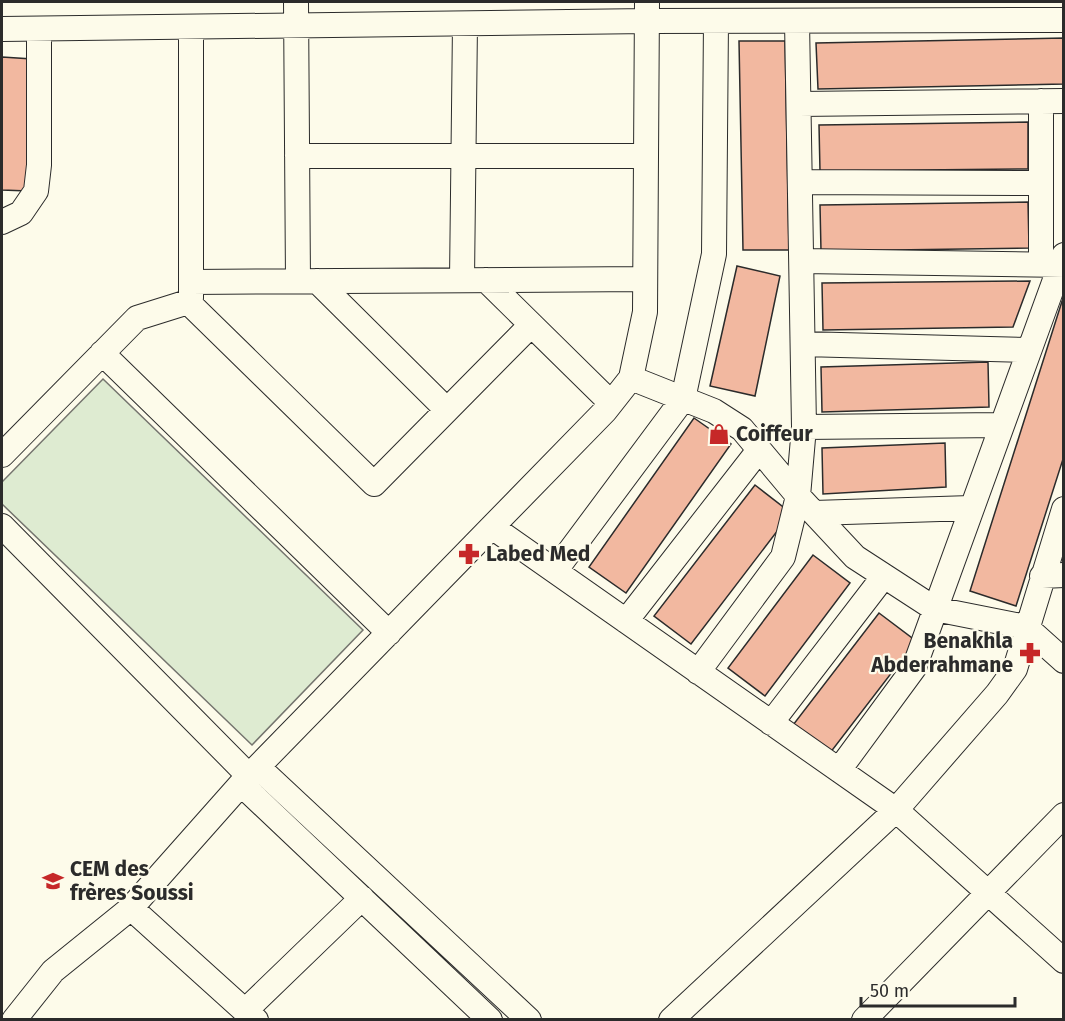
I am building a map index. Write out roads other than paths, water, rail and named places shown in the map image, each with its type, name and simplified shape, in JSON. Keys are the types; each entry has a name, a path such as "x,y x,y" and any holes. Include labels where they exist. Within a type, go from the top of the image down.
{"street":[{"path":"296,2 297,156 307,281 447,410"},
{"path":"2,29 465,24 648,11 716,21 797,21 1012,11 1064,20"},
{"path":"14,1020 53,971 131,908 250,776 611,403 631,378 645,312 643,279 648,11"},
{"path":"555,571 683,399 714,254 716,21"},
{"path":"698,672 783,557 806,505 797,21"},
{"path":"465,24 464,156 474,279 531,325 611,403"},
{"path":"2,455 136,318 188,302 191,293 191,27"},
{"path":"2,222 21,213 36,191 39,165 39,29"},
{"path":"799,104 1052,101 1041,183 1057,262 1028,350 914,668 838,770"},
{"path":"297,156 646,156"},
{"path":"800,182 1041,183"},
{"path":"802,261 1057,262"},
{"path":"191,293 307,281 643,279"},
{"path":"191,293 374,484 531,325"},
{"path":"803,344 1028,350"},
{"path":"102,353 389,633"},
{"path":"631,378 714,411 742,429 806,505 855,557 884,576 935,609 1026,627 1064,661"},
{"path":"804,427 1001,425"},
{"path":"626,621 759,450"},
{"path":"806,505 971,508"},
{"path":"671,1020 896,810 997,694 1015,669 1026,627 1053,575 1064,509"},
{"path":"2,526 250,776 362,898 490,1020"},
{"path":"492,527 896,810 1064,961"},
{"path":"771,723 884,576"},
{"path":"250,776 529,1020"},
{"path":"864,1020 1064,816"},
{"path":"131,908 251,1017 362,898"}],"place":[{"name":"Coiffeur","path":"719,434"},
{"name":"Labed Med","path":"469,554"},
{"name":"Benakhla Abderrahmane","path":"1030,653"},
{"name":"CEM des frères Soussi","path":"53,881"}]}
